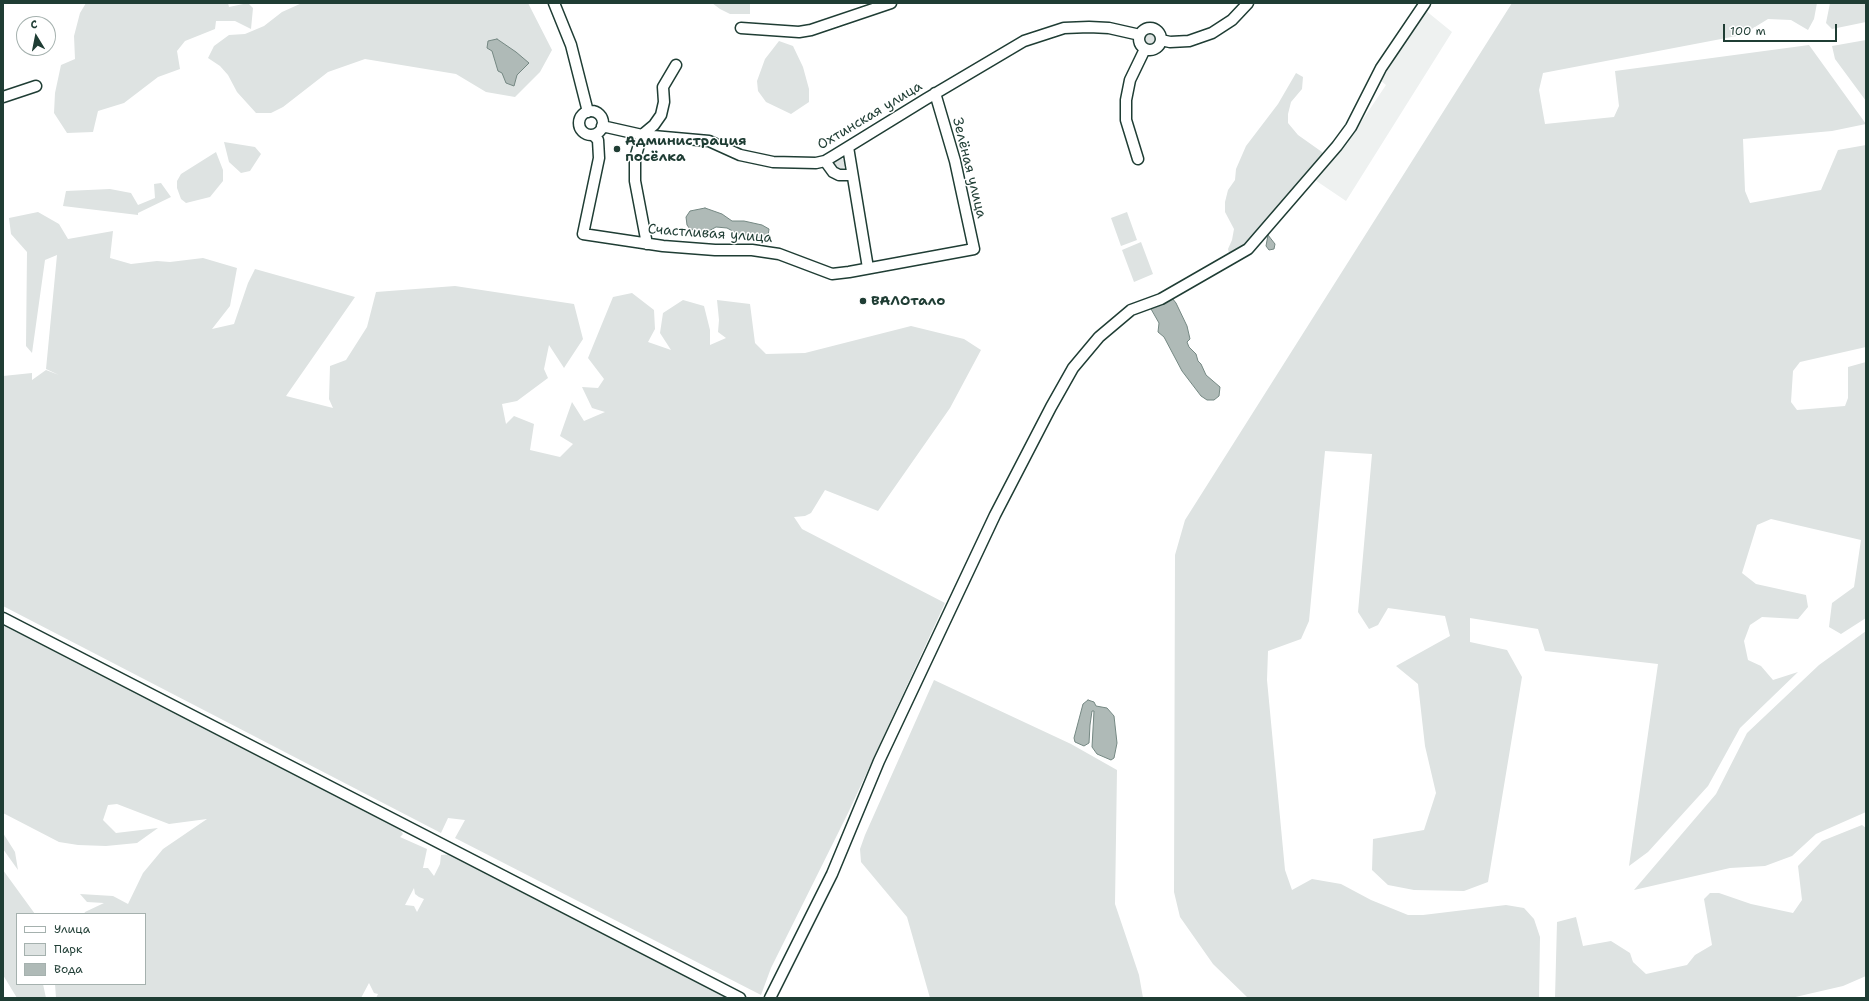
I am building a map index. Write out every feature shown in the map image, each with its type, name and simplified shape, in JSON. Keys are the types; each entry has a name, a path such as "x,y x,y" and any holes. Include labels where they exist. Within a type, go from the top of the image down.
{"street":[{"path":"554,3 571,45 588,112"},
{"path":"741,28 800,32 811,30 891,3"},
{"path":"1140,35 1141,45 1145,49 1151,50 1156,48 1161,40 1170,42 1189,41 1212,33 1232,20 1248,3"},
{"path":"770,998 832,874 883,754 995,515 1073,368 1100,337 1131,310 1161,299 1248,249 1337,146 1351,126 1382,68 1425,3"},
{"name":"Охтинская улица","path":"602,126 642,135 703,140 740,155 773,162 803,163 826,161 935,93 1024,41 1045,33 1064,28 1088,27 1109,28 1140,35 1144,29 1150,28 1155,29 1160,33 1161,40"},
{"path":"1138,160 1126,120 1126,100 1130,80 1145,49"},
{"path":"647,244 635,181 636,158 642,135 654,125 661,115 664,102 663,87 676,65"},
{"path":"3,97 36,86"},
{"name":"Зелёная улица","path":"935,93 955,161 974,249"},
{"path":"588,112 598,113 602,118 602,126 598,133 593,135 587,134 580,126 580,121 582,116 588,112"},
{"name":"Счастливая улица","path":"593,135 598,140 599,158 583,234 647,244 715,250 752,250 779,254 832,274 974,249"},
{"path":"848,147 868,268"},
{"path":"826,161 833,172 839,175 852,175"},
{"path":"3,618 740,998"}],"shaded area":[{"path":"1425,10 1452,32 1346,201 1315,180 1341,151 1347,140 1349,140 1386,85 1381,81"}],"green space":[{"path":"86,3 228,3 229,7 248,3 253,8 251,29 235,21 216,21 215,29 185,41 177,51 180,69 158,77 124,103 98,111 93,132 67,133 54,113 55,93 61,65 75,59 74,36 80,13"},
{"path":"302,3 528,3 552,50 540,72 515,97 486,92 456,74 365,59 328,72 283,107 271,113 256,113 237,92 228,75 220,66 208,58 214,46 229,35 245,34 264,26 282,12"},
{"path":"712,3 750,3 750,14 730,14"},
{"path":"1512,3 1817,3 1814,19 1808,30 1791,20 1768,19 1742,35 1543,73 1539,90 1545,124 1614,117 1619,106 1615,71 1809,45 1866,124 1832,131 1743,139 1745,191 1750,203 1821,190 1838,150 1866,145 1866,347 1800,362 1793,371 1791,402 1797,410 1845,406 1848,398 1848,367 1866,362 1866,618 1841,634 1829,627 1832,603 1854,587 1861,540 1771,519 1757,525 1742,573 1756,584 1806,595 1808,607 1798,619 1762,617 1750,625 1744,641 1748,660 1761,666 1773,680 1798,672 1740,728 1708,786 1648,852 1629,866 1658,664 1545,651 1538,629 1470,618 1470,642 1507,650 1522,677 1488,882 1464,891 1414,890 1388,885 1372,870 1373,839 1424,830 1436,793 1425,746 1418,684 1396,666 1450,636 1445,616 1388,608 1378,625 1369,629 1358,612 1372,454 1325,451 1309,621 1301,639 1268,651 1267,680 1285,870 1292,890 1312,879 1341,884 1371,900 1408,915 1423,915 1506,905 1524,908 1534,919 1540,937 1539,998 1248,998 1213,964 1180,917 1174,892 1175,555 1185,520"},
{"path":"1830,3 1866,3 1866,22 1832,29 1826,23"},
{"path":"1148,34 1152,34 1154,35 1154,43 1148,44 1145,41 1145,37"},
{"path":"1866,40 1866,101 1835,59 1832,46"},
{"path":"779,41 793,46 803,67 809,89 809,102 791,114 766,102 758,91 757,81 765,59"},
{"path":"1296,73 1303,77 1302,89 1291,102 1288,114 1288,123 1298,135 1322,152 1323,156 1305,174 1249,243 1231,254 1229,253 1228,249 1232,240 1234,229 1225,212 1225,202 1228,190 1235,180 1236,169 1246,146 1278,104"},
{"path":"224,142 255,147 261,154 250,171 241,173 229,162"},
{"path":"216,152 223,170 223,181 210,197 186,203 181,199 177,188 177,181 181,174"},
{"path":"839,158 843,160 845,164 843,168 839,170 835,168 833,164 835,160"},
{"path":"161,183 171,197 138,213 138,215 63,206 66,191 110,189 131,193 138,205 155,198 154,184"},
{"path":"38,212 59,224 68,239 113,231 110,258 131,264 157,261 170,262 203,258 237,268 230,306 212,329 234,324 248,283 255,269 355,297 286,396 333,408 329,399 330,366 346,360 367,327 376,292 455,286 574,304 583,339 564,368 549,345 544,369 548,378 517,401 502,404 506,424 514,416 534,424 530,450 560,457 573,444 560,436 572,402 584,421 605,412 592,408 582,387 598,388 604,379 588,358 613,297 632,293 654,310 655,329 648,342 671,350 660,333 663,313 683,300 704,306 710,330 710,345 726,338 718,332 719,320 717,300 750,304 755,343 766,354 805,353 911,326 964,339 981,350 950,408 878,511 825,490 811,513 805,516 794,517 802,529 945,603 849,811 771,968 761,995 455,838 465,820 448,818 441,833 3,606 3,376 32,373 32,380 46,370 59,375 46,369 57,255 45,260 32,353 26,346 27,252 11,234 9,218"},
{"path":"1127,212 1137,240 1121,246 1111,218"},
{"path":"1141,242 1153,274 1134,282 1122,250"},
{"path":"3,620 399,828 403,834 400,837 427,849 423,868 428,868 434,876 440,864 441,855 454,854 727,998 376,998 378,994 374,993 369,983 361,998 56,998 55,985 146,985 146,913 84,913 104,903 87,902 80,894 113,896 128,904 143,873 163,849 207,819 169,824 117,804 108,805 103,820 116,833 158,828 137,843 106,846 78,845 59,842 3,813","holes":["414,888 415,894 424,899 417,912 414,906 405,905"]},
{"path":"1866,631 1866,812 1816,834 1792,856 1765,866 1730,868 1634,890 1716,794 1747,733 1819,665"},
{"path":"934,680 1071,744 1117,770 1115,904 1139,975 1143,998 930,998 907,917 861,862 860,849"},
{"path":"1862,825 1866,828 1866,976 1843,986 1791,998 1555,998 1557,922 1576,917 1583,946 1611,941 1630,953 1633,962 1646,974 1687,965 1695,955 1712,945 1704,899 1710,893 1719,893 1751,904 1793,913 1802,900 1798,866 1822,841"},
{"path":"3,833 15,852 18,870 3,849"},
{"path":"3,870 34,913 16,913 16,985 43,985 46,998 17,998 3,975"}],"water":[{"path":"497,39 529,63 517,75 514,86 506,83 502,73 498,71 492,51 487,48 488,41"},
{"path":"705,208 722,214 732,221 744,221 762,225 769,229 768,236 763,238 740,235 727,228 716,227 707,232 700,232 690,229 687,225 686,217 690,211"},
{"path":"1268,235 1275,244 1274,249 1269,250 1266,246"},
{"path":"1172,298 1187,326 1190,339 1187,342 1189,347 1196,354 1198,361 1206,375 1220,387 1219,396 1214,400 1207,400 1201,396 1182,371 1164,337 1158,332 1159,323 1151,309 1153,305"},
{"path":"1088,700 1094,702 1096,706 1107,708 1114,716 1117,743 1114,758 1111,760 1097,754 1092,747 1094,711 1092,711 1089,743 1084,746 1075,742 1074,738 1083,704"}],"place":[{"name":"Администрация посёлка","path":"617,149"},
{"name":"ВАЛОтало","path":"863,301"}]}
